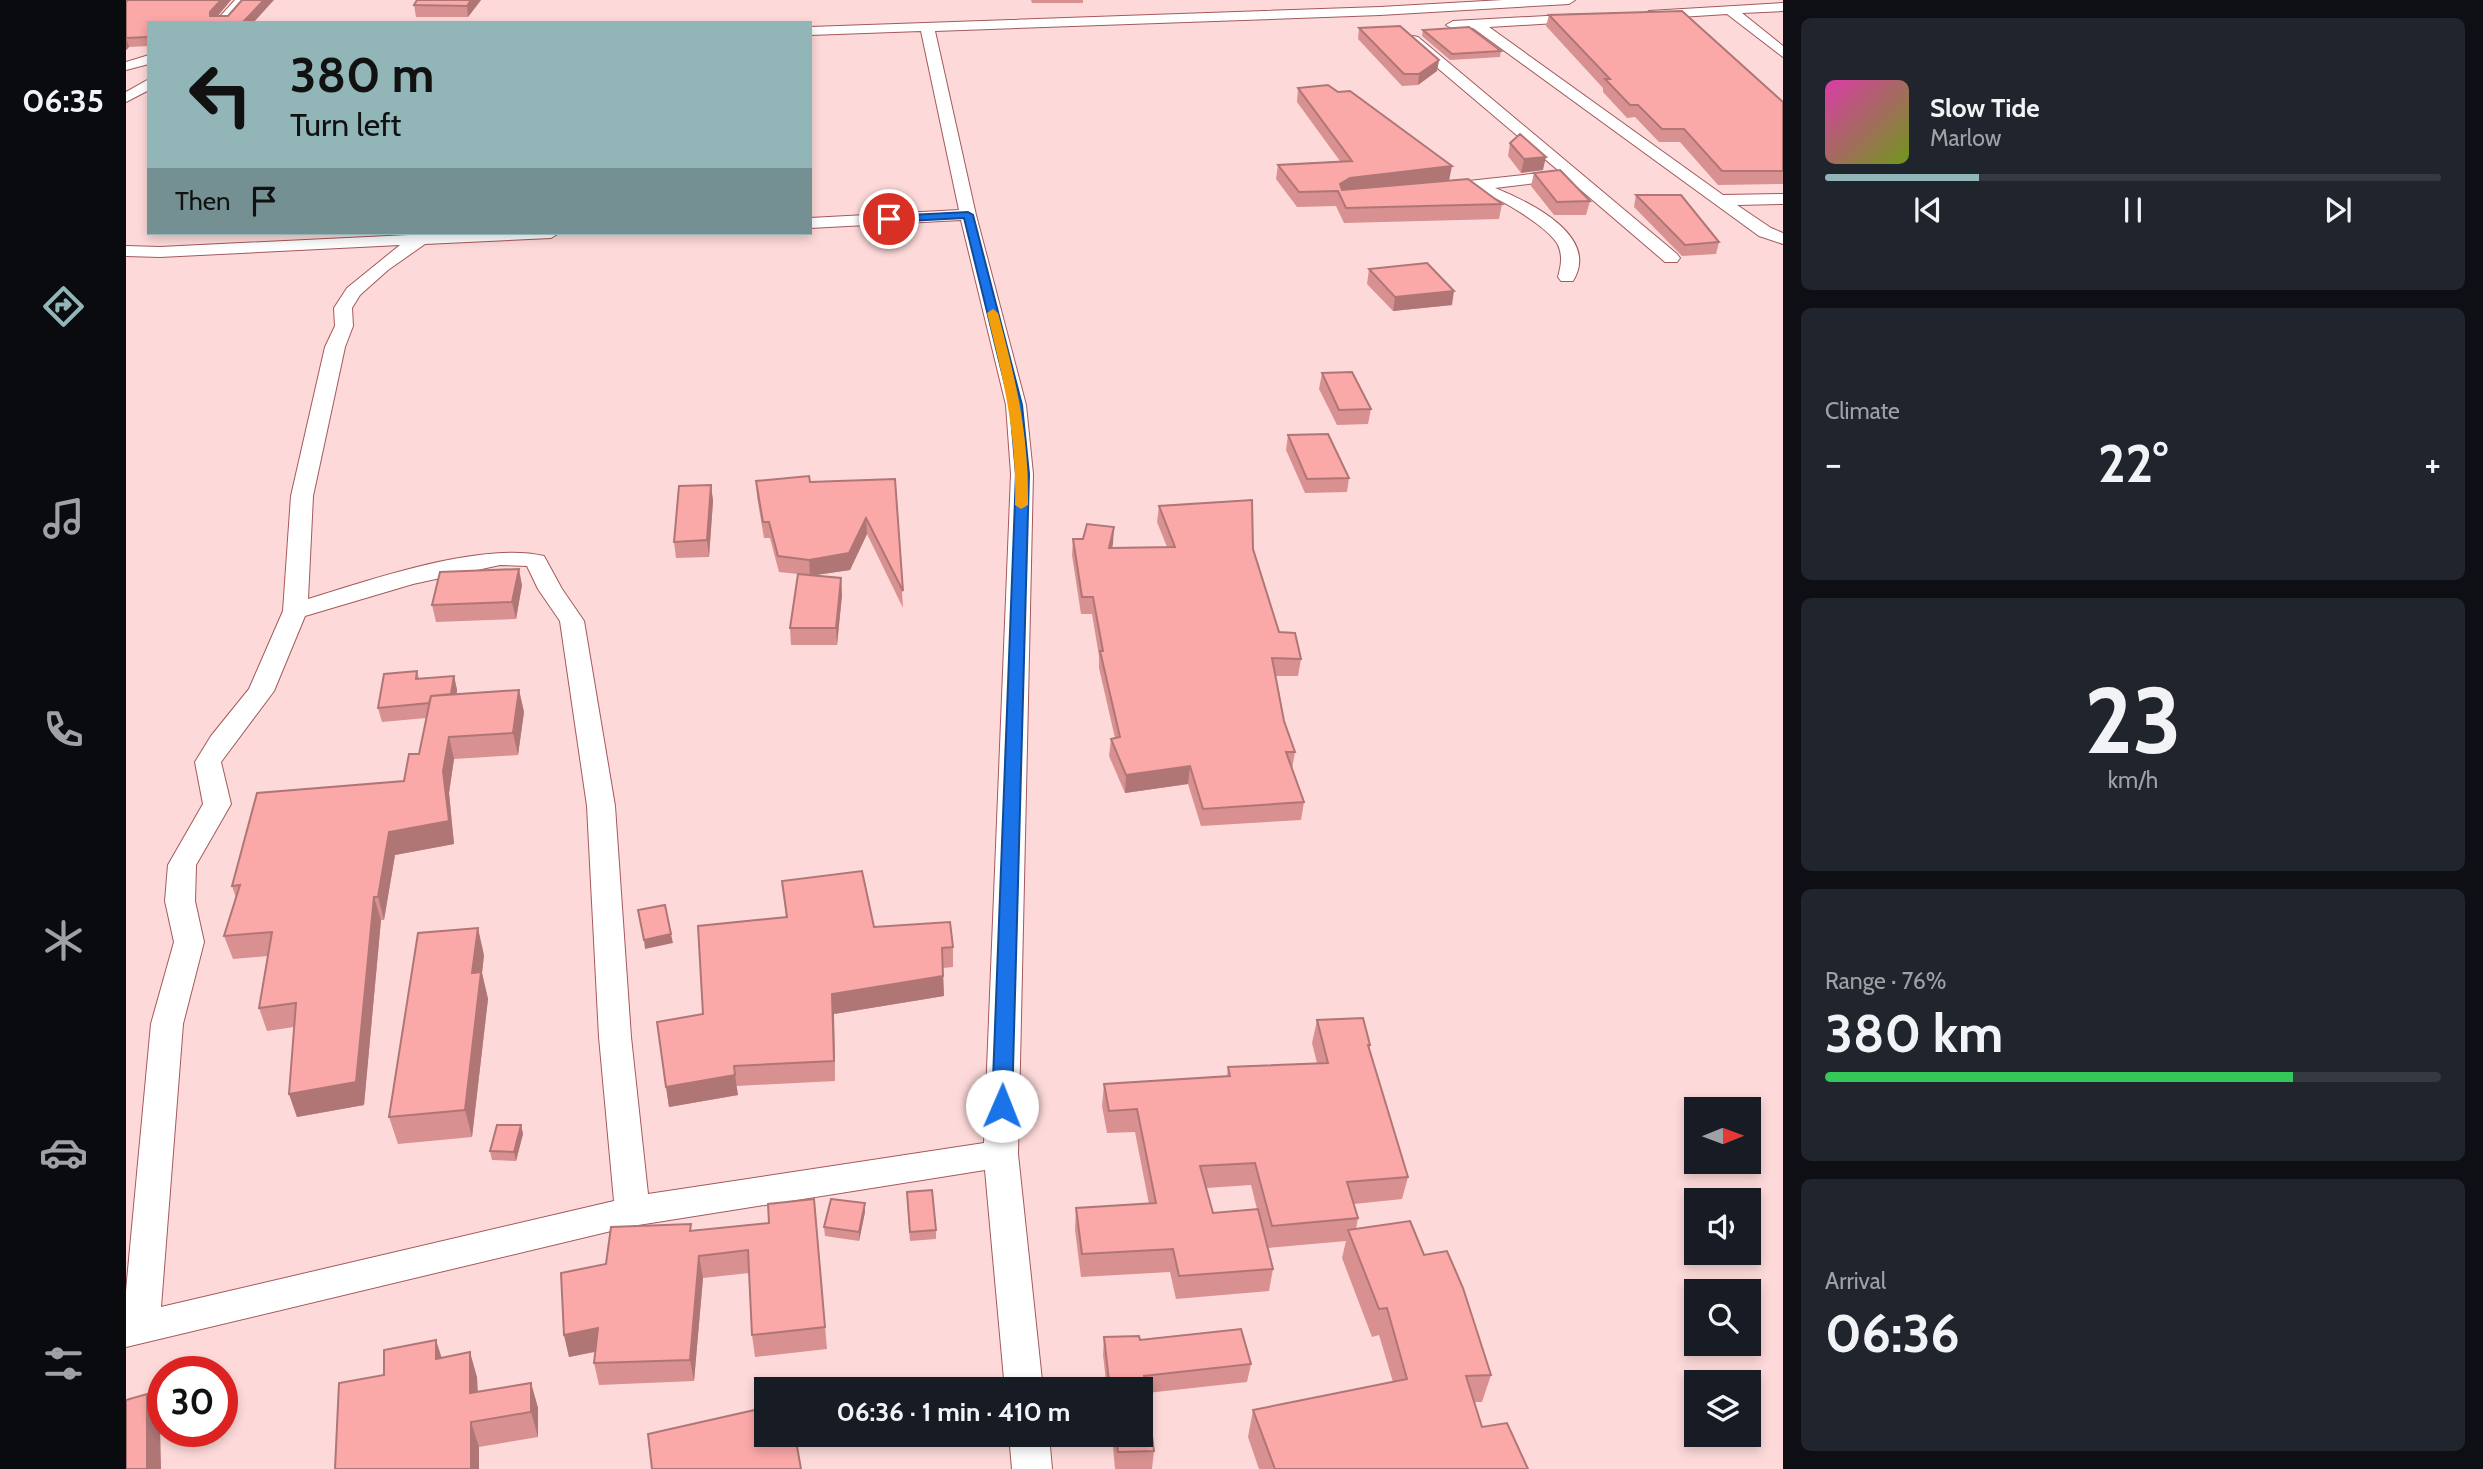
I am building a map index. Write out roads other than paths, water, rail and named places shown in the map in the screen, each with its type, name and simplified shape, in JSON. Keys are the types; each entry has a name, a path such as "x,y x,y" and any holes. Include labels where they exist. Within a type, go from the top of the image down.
{"street":[{"path":"222,21 242,0"},
{"path":"812,31 1380,11 1569,0"},
{"path":"1636,15 1783,8"},
{"path":"1730,10 1783,53"},
{"path":"1380,11 1671,258"},
{"path":"1424,26 1596,17"},
{"path":"1476,24 1719,201 1765,232 1783,239"},
{"path":"927,26 968,215 1016,405 1022,474 1001,1154 1023,1377"},
{"path":"126,66 147,60"},
{"path":"126,98 147,84"},
{"path":"1424,191 1572,174"},
{"path":"1475,185 1518,204 1550,226 1564,241 1571,259 1567,277"},
{"path":"1719,201 1783,199"},
{"path":"812,223 968,215"},
{"path":"126,251 160,252 508,235"},
{"path":"421,239 365,279 343,308 344,327 335,347 302,496 295,611 261,691 220,742 208,762 218,804 182,865 180,901 189,942 167,1024 134,1329 632,1211 1001,1154"},
{"path":"295,611 397,581 478,562 519,556 536,561 550,590 572,621 601,806 615,1037 632,1211"},
{"path":"1030,1447 1032,1469"}]}
